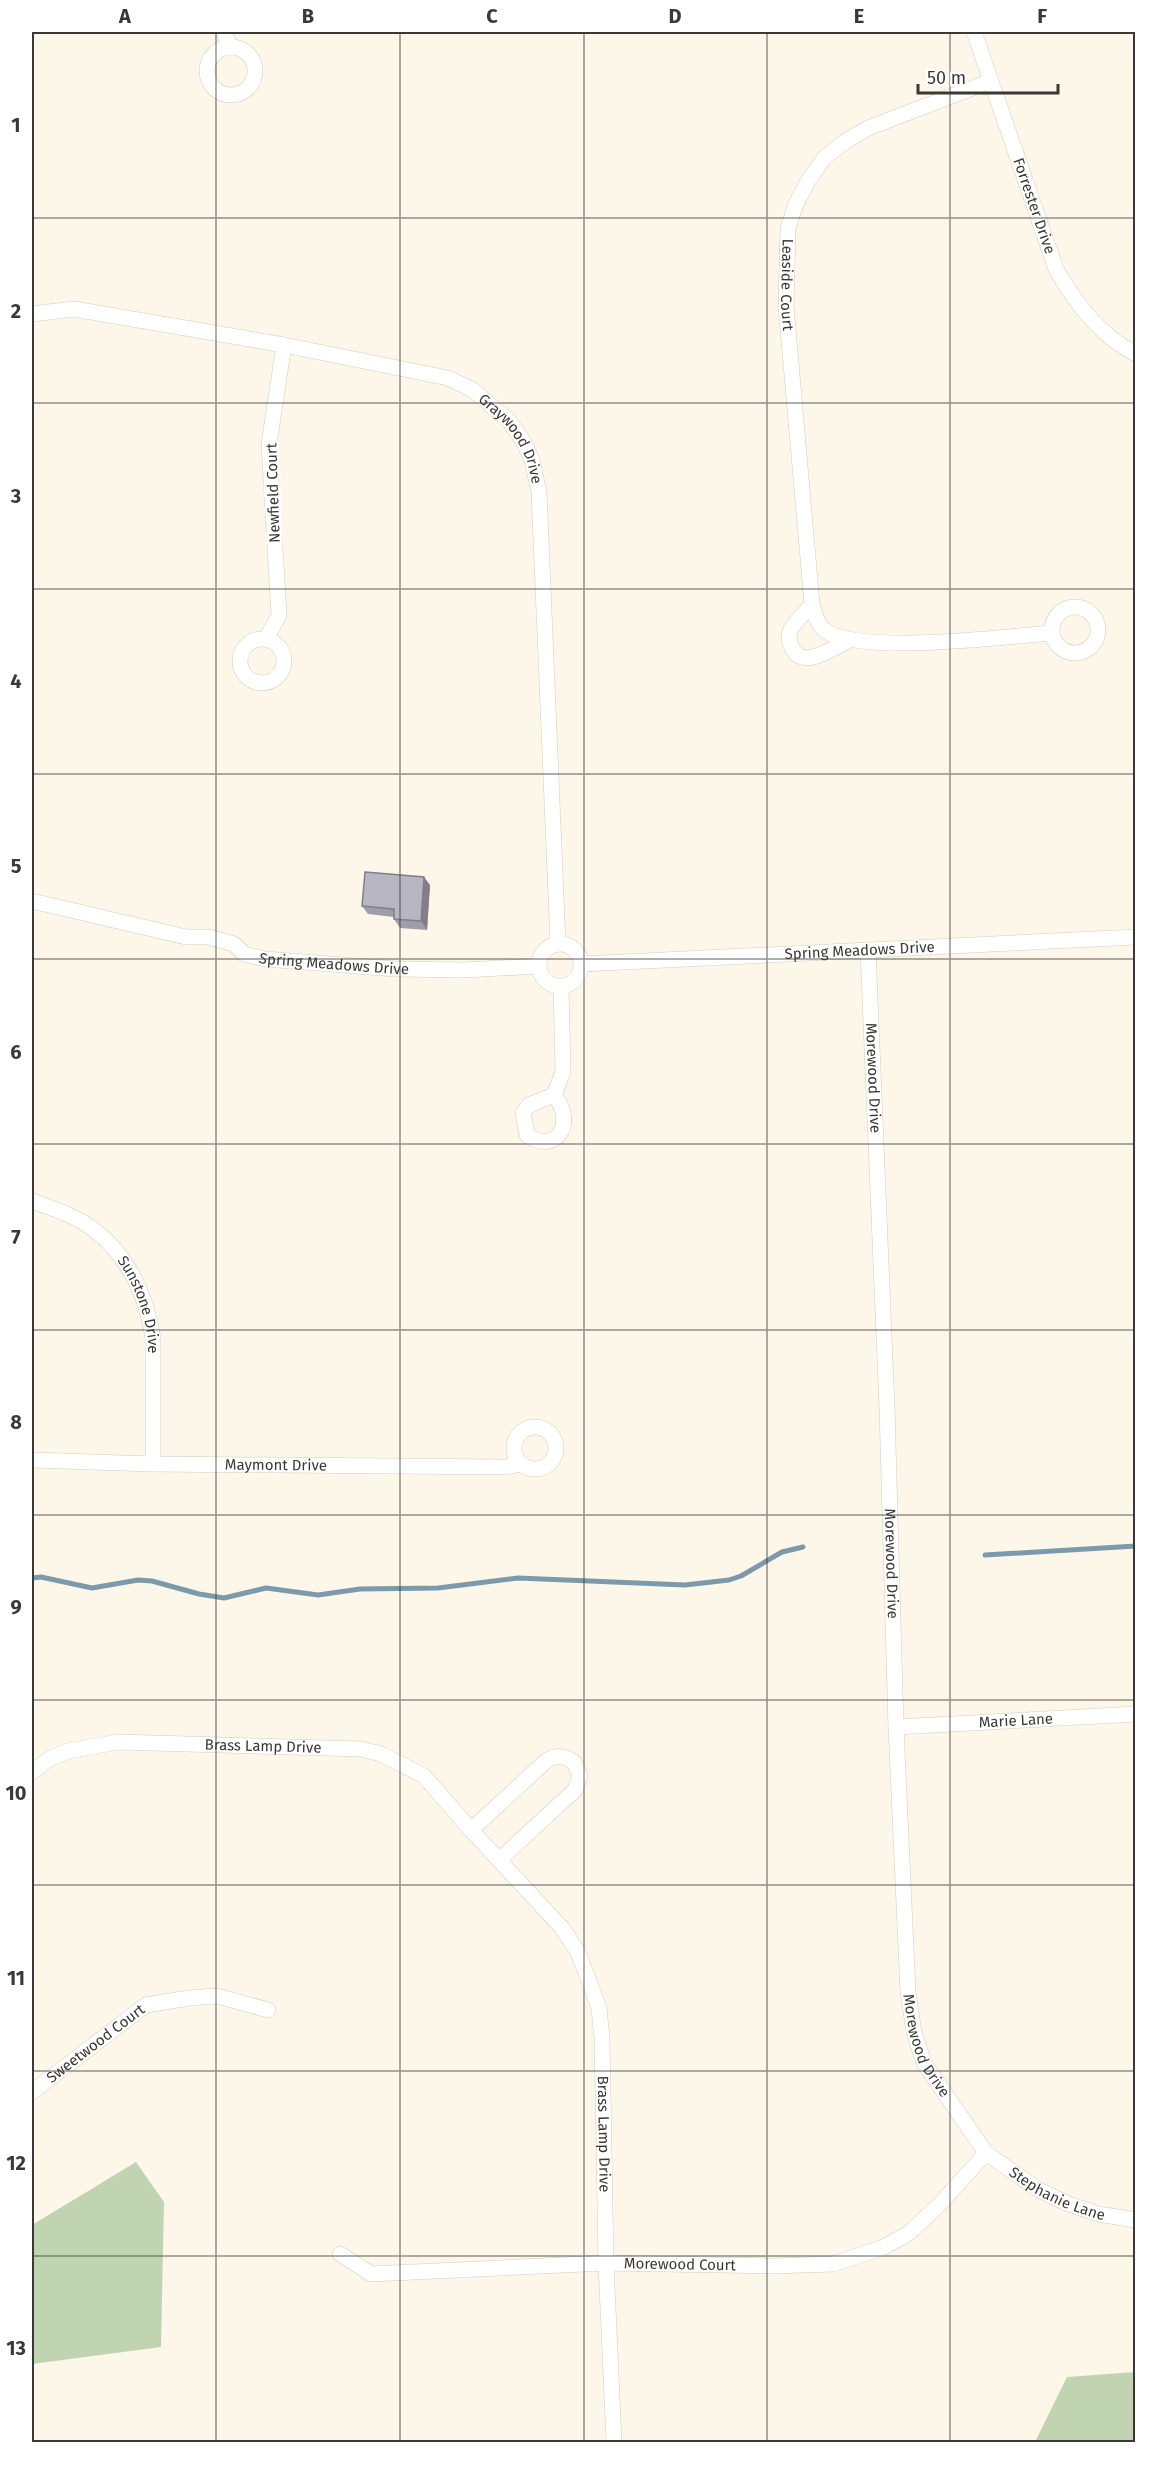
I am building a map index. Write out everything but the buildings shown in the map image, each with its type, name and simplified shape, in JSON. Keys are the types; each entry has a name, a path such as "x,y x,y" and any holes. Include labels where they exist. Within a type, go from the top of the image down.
{"street":[{"path":"224,32 230,47"},
{"name":"Forrester Drive","path":"974,32 1056,269 1073,301 1097,326 1136,354"},
{"name":"Leaside Court","path":"991,81 868,128 846,141 825,158 808,181 796,204 788,228 786,306 812,604 819,625 827,632 850,640 948,642 1051,633"},
{"name":"Graywood Drive","path":"32,314 74,309 284,345 448,378 473,390 510,422 528,451 539,492 558,944"},
{"name":"Newfield Court","path":"266,639 279,615 269,444 284,345"},
{"name":"Leaside Court","path":"812,604 791,630 789,643 794,652 806,658 813,658 850,640"},
{"name":"Spring Meadows Drive","path":"32,901 186,937 210,937 234,944 244,954 265,959 396,969 465,970 539,966"},
{"name":"Spring Meadows Drive","path":"582,964 1136,937"},
{"path":"558,944 565,944 577,951 582,964 574,982 561,987 548,983 540,973 539,966 546,949 558,944"},
{"name":"Morewood Drive","path":"868,950 887,1408 896,1727 908,1992 914,2032 924,2063 986,2153"},
{"path":"554,1095 563,1072 561,987"},
{"name":"Sunstone Drive","path":"32,1201 72,1216 93,1229 131,1269 142,1293 153,1339 153,1464"},
{"name":"Maymont Drive","path":"32,1460 153,1464 506,1467 521,1464"},
{"name":"Marie Lane","path":"896,1727 1136,1714"},
{"name":"Brass Lamp Drive","path":"32,1772 50,1759 68,1751 118,1742 361,1749 381,1754 424,1776 567,1936 578,1953 598,2008 602,2038 606,2263 615,2442"},
{"path":"471,1830 546,1761 554,1756 561,1756 574,1762 580,1776 575,1790 499,1860"},
{"name":"Sweetwood Court","path":"32,2092 146,2005 217,1996 268,2010"},
{"name":"Stephanie Lane","path":"986,2153 1039,2190 1066,2203 1098,2214 1136,2220"},
{"name":"Morewood Court","path":"339,2254 371,2274 606,2263 833,2264 859,2257 909,2233 940,2204 986,2153"}],"green space":[{"path":"136,2162 164,2202 161,2347 32,2364 32,2225"},
{"path":"1135,2372 1135,2442 1035,2442 1067,2377"}],"waterway":[{"path":"985,1555 1136,1546"},
{"path":"32,1578 41,1577 92,1588 138,1580 152,1581 199,1594 224,1598 266,1588 318,1595 360,1589 438,1588 518,1578 685,1585 729,1580 741,1576 782,1552 803,1547"}]}
